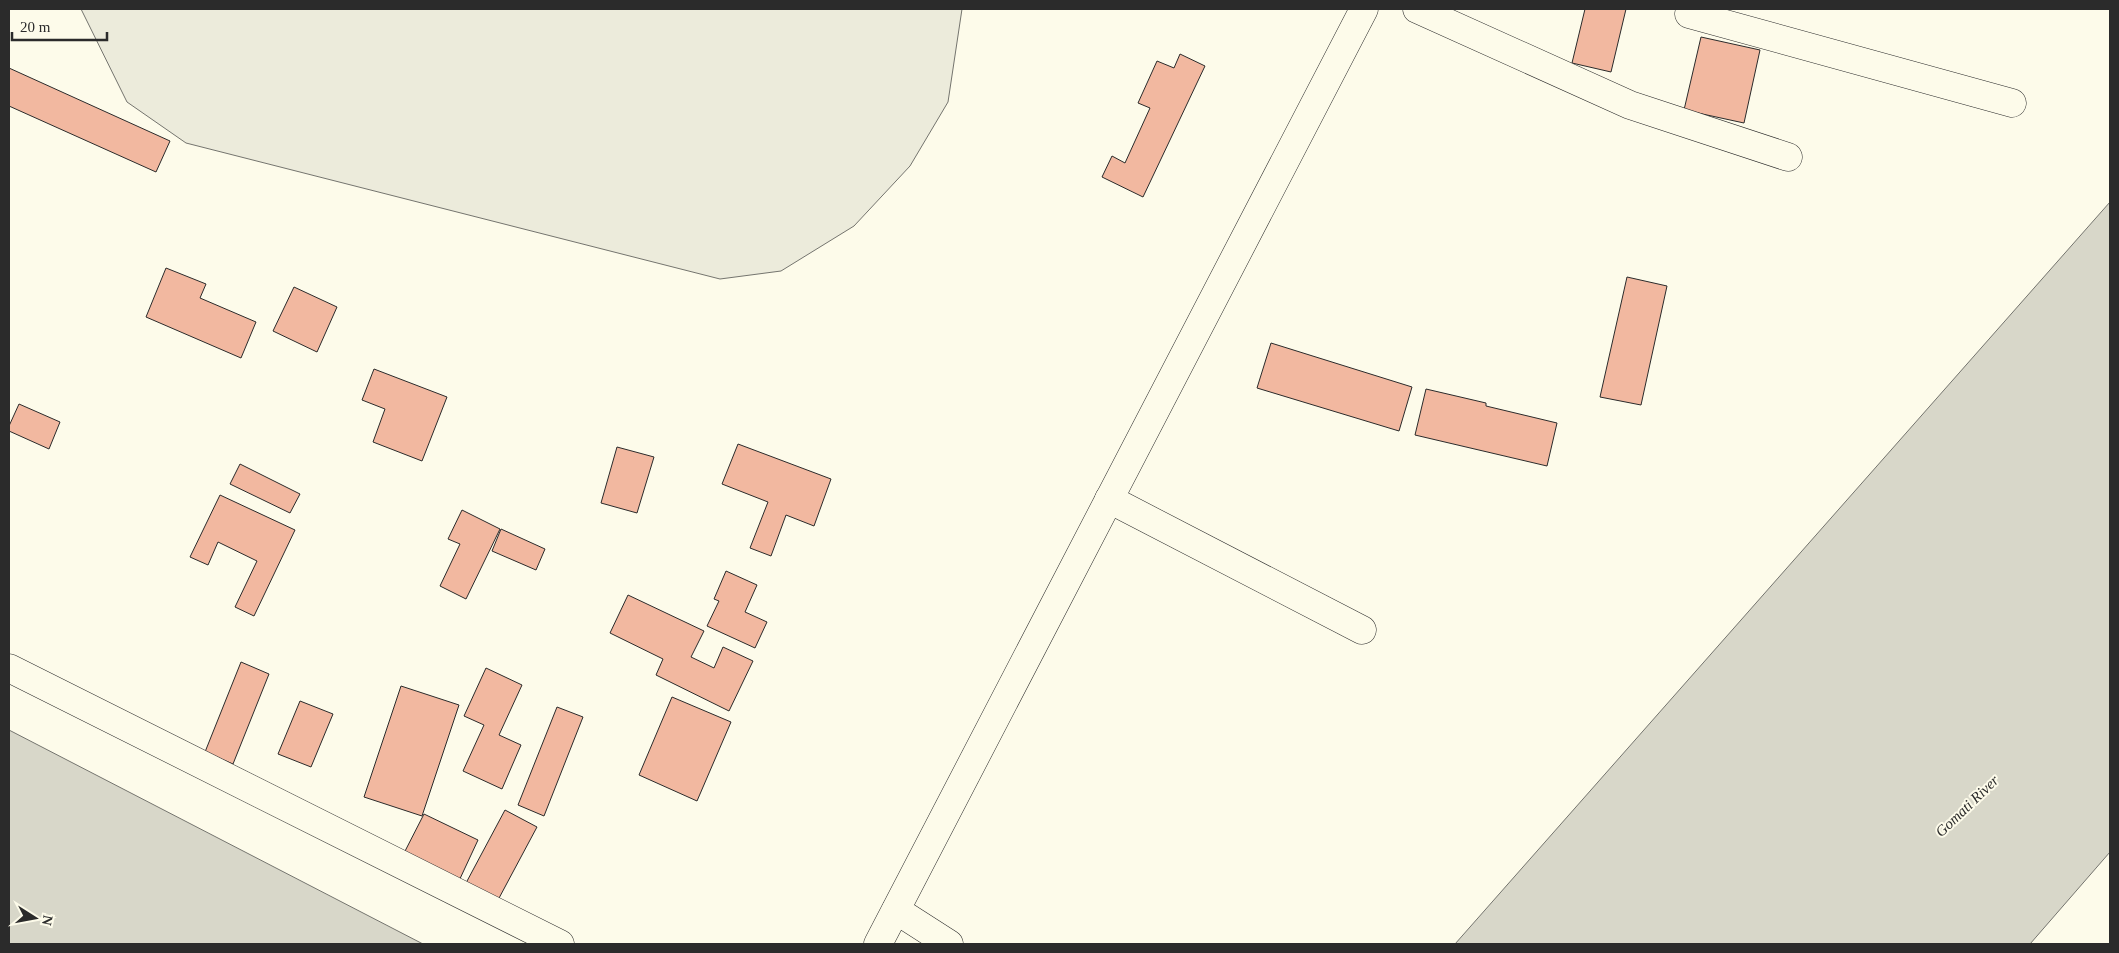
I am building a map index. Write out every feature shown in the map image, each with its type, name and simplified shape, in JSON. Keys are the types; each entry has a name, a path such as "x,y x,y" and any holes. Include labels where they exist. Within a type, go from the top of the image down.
{"street":[{"path":"878,944 1364,9"},
{"path":"1417,9 1630,105 1788,157"},
{"path":"1690,9 1689,14 2012,103"},
{"path":"1109,499 1362,630"},
{"path":"9,668 560,944"},
{"path":"896,910 949,944"}],"shaded area":[{"path":"81,9 962,9 948,102 910,166 854,226 781,271 720,279 186,143 127,102"}],"water":[{"name":"Gomati River","path":"2110,202 2110,852 2030,944 1455,944"},
{"path":"9,730 423,944 9,944"}],"building":[{"path":"1585,9 1626,9 1611,72 1572,63"},
{"path":"1701,37 1760,50 1744,123 1684,110"},
{"path":"1180,54 1205,66 1143,197 1102,177 1112,156 1125,163 1150,108 1138,103 1157,61 1174,68"},
{"path":"9,68 170,141 156,172 9,106"},
{"path":"166,268 206,284 200,298 256,322 241,358 146,317"},
{"path":"1627,277 1667,286 1641,405 1600,397"},
{"path":"294,287 337,307 317,352 273,331"},
{"path":"1271,343 1412,387 1399,431 1257,388"},
{"path":"374,369 447,397 422,461 373,442 385,409 362,400"},
{"path":"1426,389 1486,403 1486,406 1557,423 1547,466 1415,435"},
{"path":"19,404 60,422 49,449 9,431 9,426"},
{"path":"738,444 831,479 814,526 786,515 771,556 750,548 768,502 722,484"},
{"path":"617,447 654,457 637,513 601,503"},
{"path":"240,464 300,494 290,513 230,484"},
{"path":"220,495 295,530 254,616 235,607 257,561 218,542 208,565 190,557"},
{"path":"462,510 500,529 466,599 440,586 460,544 448,539"},
{"path":"501,529 545,549 536,570 492,551"},
{"path":"726,571 757,585 745,612 767,622 755,648 707,626 719,601 714,599"},
{"path":"628,595 704,631 691,657 714,668 723,647 753,661 729,711 656,675 663,659 610,633"},
{"path":"241,662 269,674 233,764 205,752"},
{"path":"486,668 522,685 499,735 521,745 502,789 463,771 484,725 464,716"},
{"path":"401,686 459,705 422,816 364,797"},
{"path":"672,697 731,722 697,801 639,775"},
{"path":"300,701 333,714 311,767 278,754"},
{"path":"557,707 583,717 544,816 518,805"},
{"path":"505,810 537,827 498,900 466,883"},
{"path":"424,814 478,840 458,883 402,857"}]}
